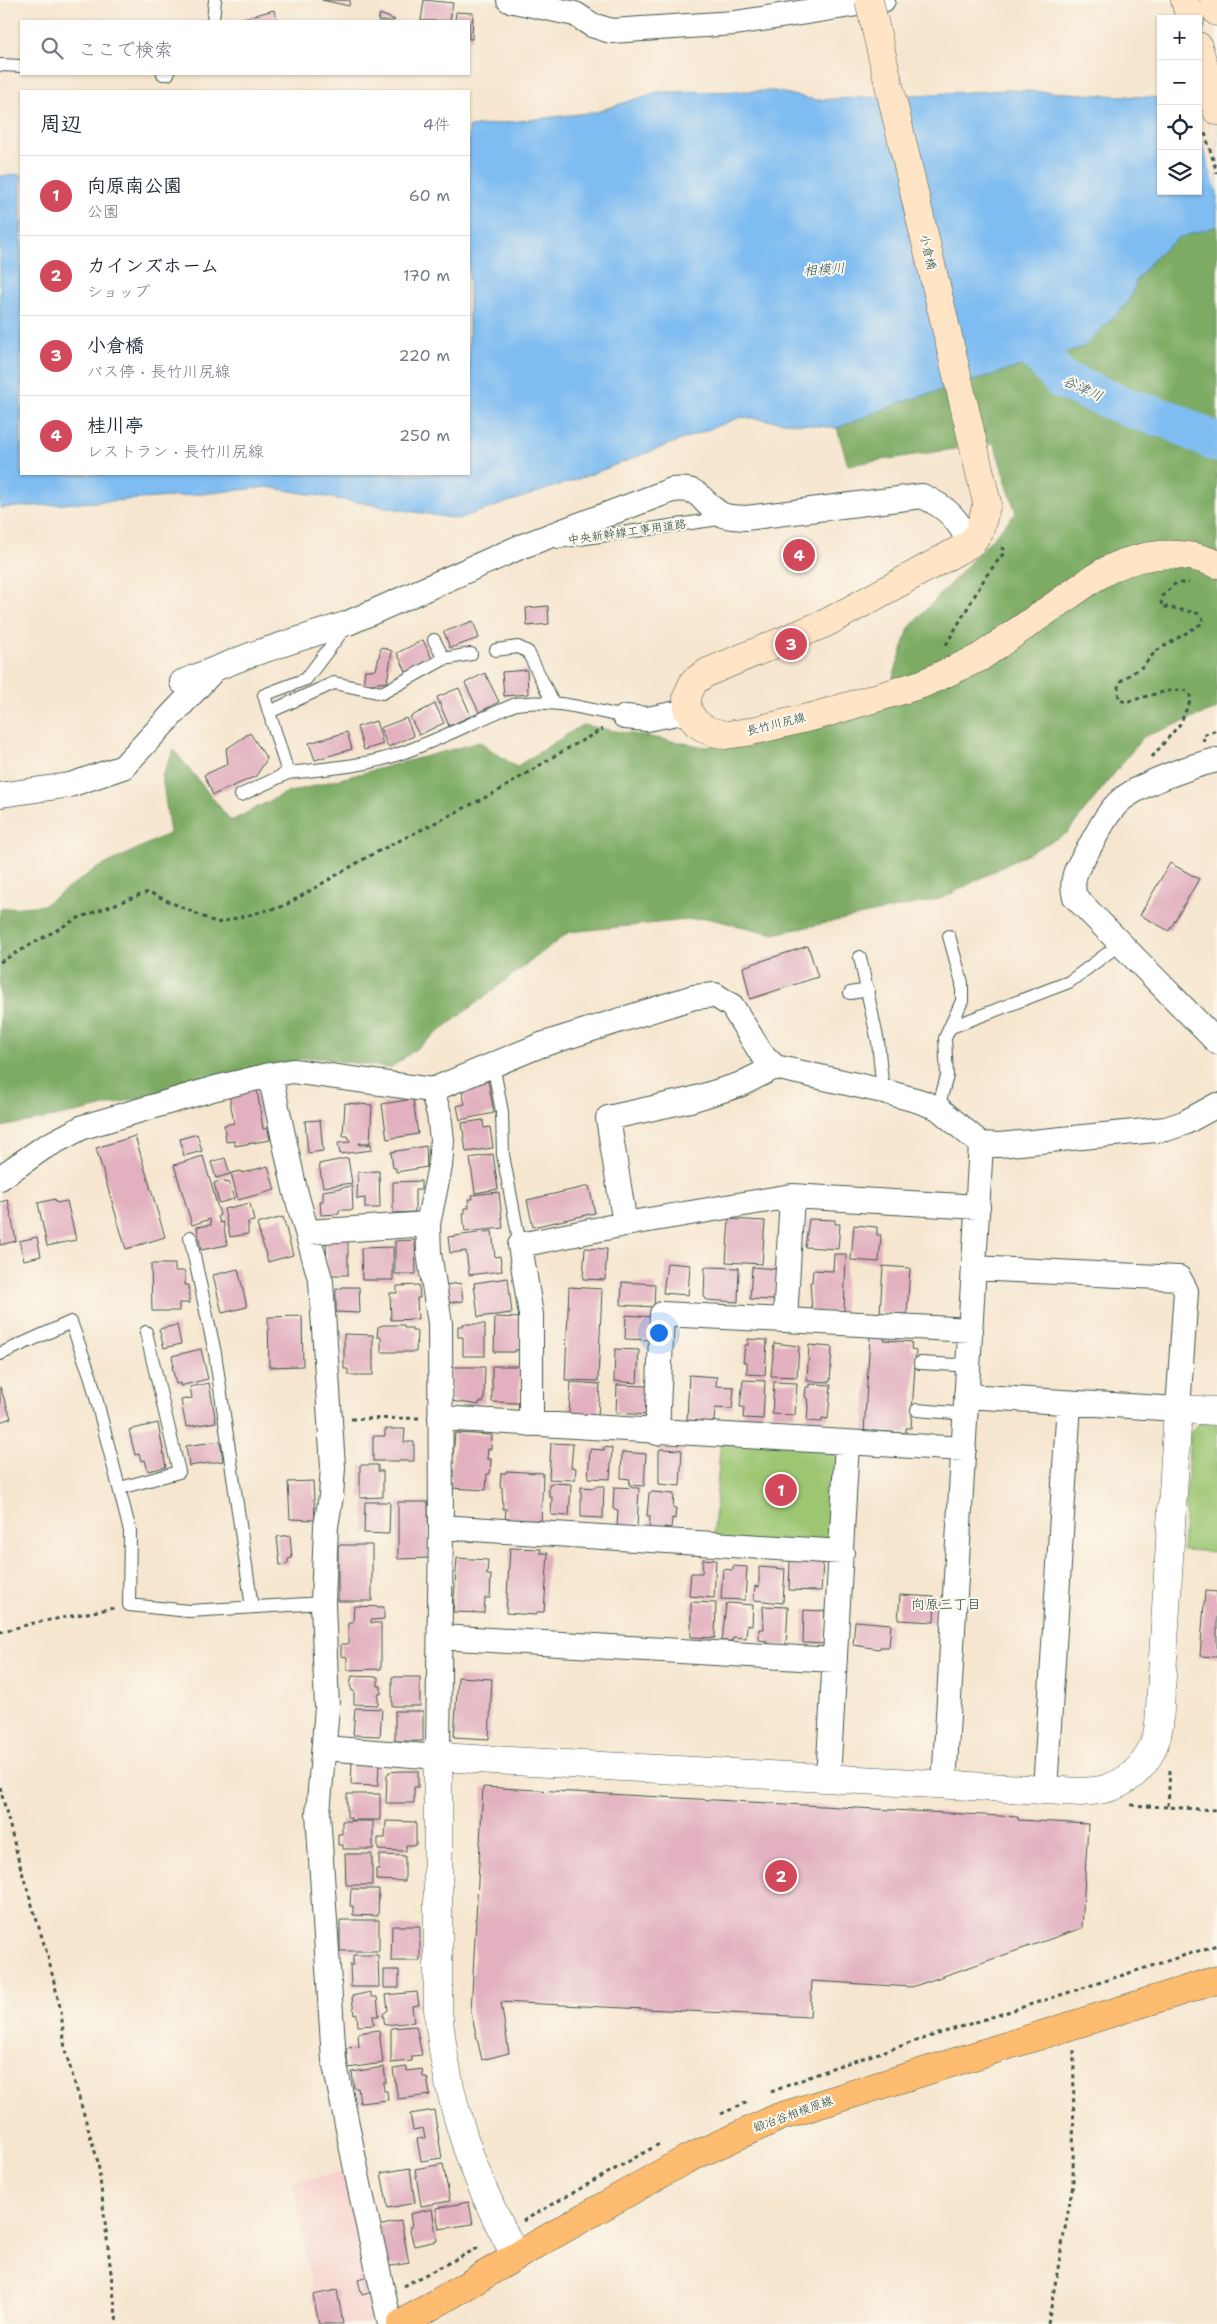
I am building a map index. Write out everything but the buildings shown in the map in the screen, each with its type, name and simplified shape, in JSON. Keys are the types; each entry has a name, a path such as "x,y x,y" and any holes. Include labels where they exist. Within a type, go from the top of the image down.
{"main road":[{"name":"小倉橋","path":"869,0 987,504 979,534 970,544"},
{"path":"1185,0 1189,15"},
{"path":"1214,0 1217,12"},
{"path":"1200,60 1210,119"},
{"path":"688,711 687,696 694,681 708,672 828,622 970,544"},
{"name":"長竹川尻線","path":"688,711 696,723 709,731 726,735 748,732 819,714 922,684 979,658 1110,567 1138,558 1171,554 1193,557 1217,564"},
{"name":"鍛冶谷相模原線","path":"401,2324 685,2160 779,2116 1217,1980"}],"street":[{"path":"509,0 575,14 592,25 611,31 735,23 883,0"},
{"path":"182,682 216,667 348,623 520,547 672,490 687,488 700,494 719,514 746,518 922,496 941,505 958,521 970,544"},
{"path":"1,787 70,785 123,767 216,667"},
{"path":"625,717 647,718 688,711"},
{"path":"1217,760 1196,764 1140,789 1121,800 1112,810 1074,872 1072,887 1075,897 1217,1042"},
{"path":"0,1178 43,1148 83,1127 137,1110 270,1075 293,1071 432,1090 567,1036 694,997 715,995 732,1006 761,1053 775,1067 882,1091 938,1108 982,1144 1000,1145 1166,1129 1184,1123 1217,1106"},
{"path":"625,1224 608,1118 690,1100 739,1086 775,1067"},
{"path":"270,1075 295,1190 321,1282 333,1467 332,1496 326,1526 323,1603 327,1708 318,1813 334,2060 390,2324"},
{"path":"432,1090 439,1114 442,1140 440,1166 428,1224 429,1253 440,1323 441,1527 438,1752 438,2009 442,2051 457,2119 487,2200 516,2256"},
{"path":"944,1785 964,1449 960,1404 971,1330 982,1144"},
{"path":"531,1424 531,1315 520,1245 625,1224 792,1196 978,1207"},
{"path":"785,1320 792,1196"},
{"path":"308,1232 428,1224"},
{"path":"324,1748 438,1752 828,1779 1081,1792 1107,1789 1119,1784 1142,1766 1152,1752 1157,1737 1186,1292 1179,1278 974,1268"},
{"path":"657,1433 662,1314 971,1330"},
{"path":"960,1404 1069,1403 1217,1411"},
{"path":"1045,1790 1069,1403"},
{"path":"440,1418 657,1433 964,1449"},
{"path":"828,1779 842,1552 846,1443"},
{"path":"441,1527 842,1552"},
{"path":"440,1638 835,1660"}],"lane":[{"path":"213,20 215,0"},
{"path":"0,65 20,66"},
{"name":"中央新幹線工事用道路","path":"520,547 733,517"},
{"path":"288,773 264,695 306,679 348,623"},
{"path":"434,640 444,659"},
{"path":"496,650 518,647 528,652 553,703"},
{"path":"269,712 334,683 382,693 444,659 471,654"},
{"path":"241,795 288,773 356,764 388,757 423,745 516,704 531,701 553,703 625,717"},
{"path":"938,1108 946,1076 945,1038 962,1001 962,983 949,936"},
{"path":"949,1028 1068,982 1120,944"},
{"path":"860,957 878,1042 882,1091"},
{"path":"850,993 868,990"},
{"path":"493,1064 502,1112 503,1155 520,1245"},
{"path":"190,1237 215,1353 252,1607"},
{"path":"0,1354 71,1322 91,1378 130,1531 130,1605 189,1611 323,1603"},
{"path":"120,1488 179,1472 146,1332"},
{"path":"920,1363 957,1365"},
{"path":"917,1410 960,1404"}],"path":[{"path":"1210,119 1217,173"},
{"path":"942,651 986,576 1003,554 1004,549 999,547"},
{"path":"1151,759 1180,724 1191,699 1189,692 1175,690 1125,702 1117,694 1118,687 1122,680 1143,666 1156,650 1201,624 1203,620 1202,615 1162,606 1162,596 1176,583 1197,584"},
{"path":"0,962 76,919 148,892 217,923 284,906 369,856 500,790 556,755 625,717"},
{"path":"329,1419 440,1418"},
{"path":"0,1632 34,1623 130,1605"},
{"path":"0,1786 19,1862 48,1957 61,2011 65,2050 98,2162 117,2324"},
{"path":"1128,1804 1217,1810"},
{"path":"1048,2324 1073,2184 1075,2056 1069,2026"},
{"path":"396,2290 485,2244"}],"shaded area":[{"path":"348,2172 375,2307 373,2320 364,2324 318,2324 293,2181"}],"green space":[{"path":"1217,226 1217,709 1143,737 1067,833 943,898 774,934 706,918 569,932 391,1068 310,1057 80,1112 0,1127 0,909 44,905 94,870 170,833 162,776 174,750 231,821 283,794 480,742 516,767 582,725 706,747 884,706 909,628 1016,513 994,443 848,465 837,428 902,402 1084,347 1127,302 1137,279 1155,257 1178,238"},
{"path":"1198,1423 1217,1424 1217,1552 1183,1550 1190,1433"},
{"path":"721,1436 847,1443 842,1552 713,1544"}],"water":[{"name":"相模川","path":"1217,79 1217,226 1178,238 1155,257 1137,279 1128,302 1084,347 902,402 837,428 741,417 581,478 457,519 267,487 171,497 0,508 0,176 20,174 20,475 470,475 470,127 596,112 657,92 774,91 816,100 1009,90 1157,98 1157,195 1202,195 1202,86"}],"pier":[{"path":"1217,76 1217,192 1202,141 1202,84"}],"waterway":[{"name":"谷津川","path":"1009,321 1062,380 1132,409 1170,420 1217,443"}],"place":[{"name":"桂川亭","path":"799,555"},
{"name":"小倉橋","path":"791,644"},
{"name":"向原南公園","path":"781,1490"},
{"name":"カインズホーム","path":"781,1876"}],"district":[{"name":"向原三丁目","path":"946,1604"}]}
